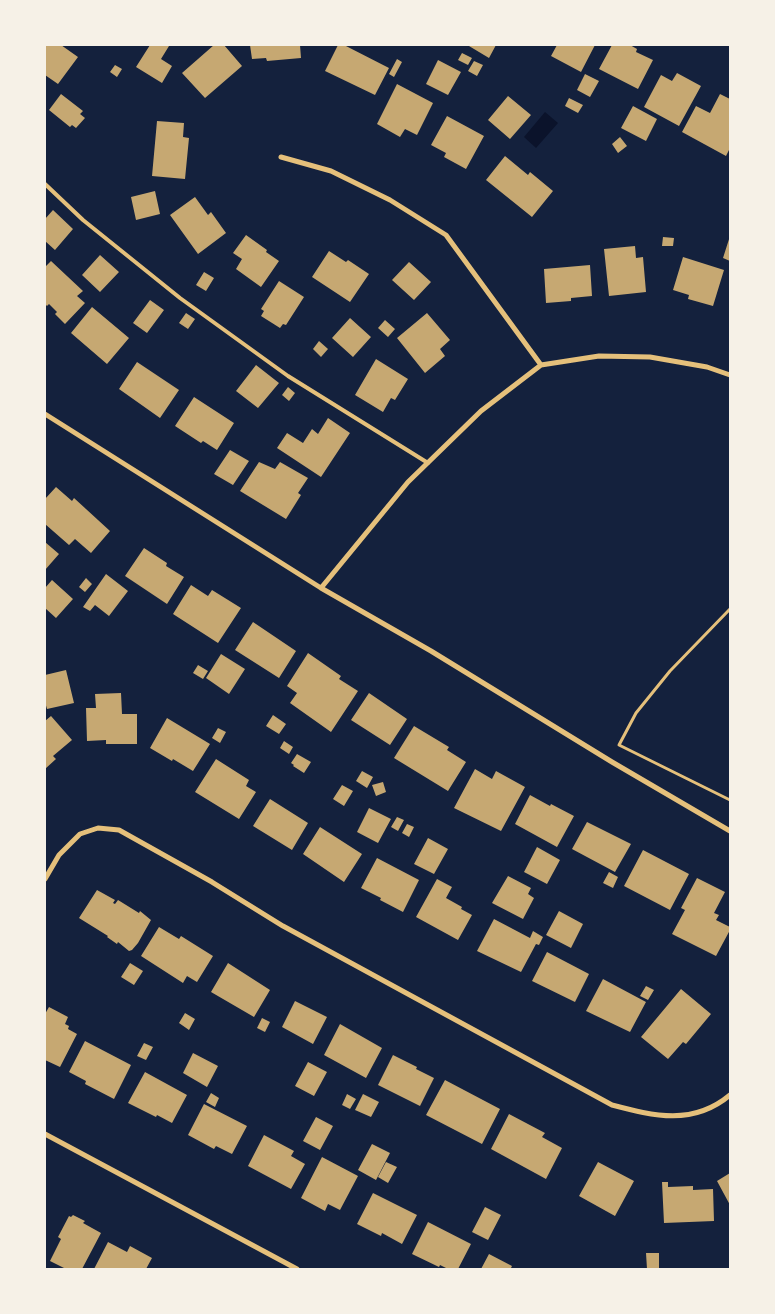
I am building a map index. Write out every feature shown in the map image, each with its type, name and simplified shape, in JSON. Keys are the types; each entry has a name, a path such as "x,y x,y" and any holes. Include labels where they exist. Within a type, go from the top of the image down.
{"street":[{"path":"281,157 331,171 390,200 446,235 541,365"},
{"path":"321,588 408,482 481,411 541,365 599,356 650,357 707,367 730,375"},
{"path":"45,414 321,588 431,651 612,762 730,831"},
{"path":"45,879 59,854 80,834 98,828 119,830 212,882 282,926 612,1105 645,1114 682,1117 705,1110 730,1095"},
{"path":"45,1134 297,1269"}],"lane":[{"path":"45,184 83,220 180,298 288,376 428,463"}],"path":[{"path":"730,609 670,671 636,713 619,745 730,800"}],"water":[{"path":"545,112 558,123 536,148 524,137"}],"building":[{"path":"45,45 61,45 78,57 58,84 45,75"},
{"path":"150,45 169,46 161,59 172,66 162,83 136,67"},
{"path":"214,45 224,45 242,66 205,98 182,73"},
{"path":"250,45 300,45 301,58 267,61 266,58 252,59"},
{"path":"338,45 344,45 389,68 375,95 325,71"},
{"path":"470,45 496,45 489,58"},
{"path":"557,45 595,45 581,72 551,56"},
{"path":"612,45 630,45 637,49 636,52 653,60 638,89 599,69"},
{"path":"462,53 472,58 468,65 458,60"},
{"path":"397,59 402,62 394,77 389,74"},
{"path":"438,60 461,72 448,95 426,84"},
{"path":"474,61 483,65 477,76 468,71"},
{"path":"115,65 122,69 117,77 110,72"},
{"path":"677,73 701,86 679,126 644,107 661,75 672,81"},
{"path":"585,74 599,81 590,97 577,90"},
{"path":"397,84 433,103 417,135 405,129 400,137 377,124"},
{"path":"61,94 83,111 80,114 85,118 76,128 72,125 70,127 49,110"},
{"path":"720,94 730,99 730,148 726,156 682,132 696,106 710,113"},
{"path":"508,96 531,115 510,139 488,120"},
{"path":"569,98 583,105 578,113 565,106"},
{"path":"633,106 657,119 646,141 621,128"},
{"path":"447,116 484,136 466,169 444,157 446,153 431,145"},
{"path":"157,121 184,123 183,137 189,138 185,179 152,176"},
{"path":"620,137 627,146 618,153 612,144"},
{"path":"505,156 528,175 530,172 553,191 532,217 486,180"},
{"path":"155,191 160,214 136,220 131,197"},
{"path":"195,197 208,215 211,212 226,233 198,254 170,215"},
{"path":"53,210 73,229 55,250 45,241 45,219"},
{"path":"246,235 279,261 261,287 236,269 242,259 233,253"},
{"path":"730,236 730,261 723,258"},
{"path":"663,237 674,238 673,246 662,246"},
{"path":"635,246 636,258 643,257 646,292 609,296 604,249"},
{"path":"329,251 346,262 348,260 369,274 350,302 312,277"},
{"path":"100,255 119,272 100,292 82,275"},
{"path":"683,257 724,270 713,306 688,299 689,295 673,290"},
{"path":"51,261 83,291 77,296 85,303 65,324 55,314 57,312 49,304 47,306 45,304 45,267"},
{"path":"409,262 431,282 414,300 392,280"},
{"path":"590,265 592,296 571,298 571,301 546,303 544,269"},
{"path":"204,272 214,278 206,291 196,285"},
{"path":"279,281 304,297 286,325 283,324 280,328 261,316 264,311 261,309"},
{"path":"150,300 164,310 147,333 133,323"},
{"path":"92,307 129,338 107,364 71,333"},
{"path":"186,313 195,319 188,329 179,323"},
{"path":"427,313 450,340 440,349 445,356 425,373 397,338"},
{"path":"350,318 371,337 353,357 332,338"},
{"path":"385,320 395,329 388,337 378,328"},
{"path":"319,341 328,349 321,357 313,349"},
{"path":"376,359 408,379 395,400 391,398 383,412 355,395"},
{"path":"137,362 179,390 160,418 119,389"},
{"path":"256,365 279,383 258,408 236,391"},
{"path":"288,387 295,393 289,401 282,395"},
{"path":"194,397 234,423 217,450 203,441 201,443 175,426"},
{"path":"328,418 350,433 321,477 277,448 287,433 303,443 312,429 318,434"},
{"path":"230,450 249,461 233,485 214,474"},
{"path":"259,462 275,469 280,462 308,478 298,493 301,495 286,519 240,491"},
{"path":"56,487 72,501 74,498 110,531 91,553 75,539 69,545 45,524 45,499"},
{"path":"45,542 59,554 45,570"},
{"path":"144,548 167,563 166,566 184,577 167,604 125,576"},
{"path":"106,574 128,591 109,616 95,605 90,611 83,607"},
{"path":"86,578 92,584 85,592 79,587"},
{"path":"52,580 73,599 56,618 45,608 45,588"},
{"path":"191,585 208,596 212,590 241,608 218,643 173,614"},
{"path":"253,622 296,651 279,678 235,650"},
{"path":"308,653 341,676 339,679 358,691 331,732 290,703 297,693 287,686"},
{"path":"221,654 245,669 229,694 206,678"},
{"path":"198,665 208,671 203,679 193,673"},
{"path":"66,670 74,703 47,709 45,702 45,675"},
{"path":"121,693 122,714 137,714 137,744 106,744 106,740 87,741 86,708 96,708 95,694"},
{"path":"369,693 407,719 390,745 351,720"},
{"path":"273,715 286,724 279,734 266,726"},
{"path":"51,716 72,740 53,756 56,759 45,769 45,721"},
{"path":"167,718 210,744 193,771 150,748"},
{"path":"414,726 449,747 447,750 466,762 448,791 394,758"},
{"path":"218,728 226,732 220,743 212,738"},
{"path":"284,741 293,747 289,754 280,748"},
{"path":"297,754 311,762 304,773 291,763"},
{"path":"216,759 249,780 246,786 256,792 239,819 195,792"},
{"path":"475,769 492,779 496,771 525,787 501,831 454,808"},
{"path":"362,771 373,777 367,788 356,781"},
{"path":"383,782 386,792 376,796 372,785"},
{"path":"342,785 353,791 344,806 333,799"},
{"path":"530,795 574,816 557,847 515,824"},
{"path":"270,799 308,823 292,850 253,826"},
{"path":"369,808 391,819 378,843 357,832"},
{"path":"397,817 404,820 398,831 391,827"},
{"path":"587,822 631,844 615,872 572,849"},
{"path":"407,824 414,827 409,837 402,833"},
{"path":"320,827 362,854 344,882 303,854"},
{"path":"428,838 448,849 434,874 414,864"},
{"path":"537,847 560,860 547,884 524,872"},
{"path":"643,850 689,874 670,910 624,886"},
{"path":"377,858 419,880 403,912 361,888"},
{"path":"609,872 618,877 613,888 603,883"},
{"path":"508,876 531,888 528,894 534,898 523,919 492,903"},
{"path":"697,878 725,892 714,913 719,915 716,920 730,927 730,930 716,956 672,934 685,910 681,908"},
{"path":"437,879 452,887 446,898 472,915 458,940 416,917"},
{"path":"97,890 115,900 113,903 115,904 118,900 139,913 140,911 151,920 132,950 129,951 118,942 117,944 108,936 79,918"},
{"path":"559,911 583,924 571,948 546,935"},
{"path":"494,919 530,938 533,931 543,937 539,945 536,944 521,972 477,951"},
{"path":"159,927 179,939 181,936 213,956 197,982 187,976 183,983 141,956"},
{"path":"547,952 589,974 575,1002 532,981"},
{"path":"130,963 143,971 134,985 121,977"},
{"path":"228,963 270,990 254,1017 211,992"},
{"path":"603,979 646,1002 630,1032 586,1011"},
{"path":"646,986 654,990 648,1000 640,996"},
{"path":"681,989 711,1014 686,1044 683,1042 668,1059 641,1037"},
{"path":"295,1001 327,1017 313,1044 282,1027"},
{"path":"49,1007 68,1017 65,1024 69,1026 68,1029 77,1034 60,1067 45,1060 45,1014"},
{"path":"185,1013 195,1019 189,1030 179,1023"},
{"path":"262,1018 270,1022 265,1032 257,1028"},
{"path":"340,1024 382,1048 366,1078 324,1055"},
{"path":"85,1041 131,1065 114,1099 85,1084 86,1081 69,1072"},
{"path":"144,1043 153,1047 146,1060 137,1056"},
{"path":"193,1053 218,1066 207,1087 183,1073"},
{"path":"393,1055 434,1078 420,1106 378,1085"},
{"path":"308,1062 327,1072 314,1096 295,1086"},
{"path":"145,1072 187,1095 172,1123 128,1103"},
{"path":"445,1080 500,1109 482,1144 426,1115"},
{"path":"211,1093 219,1098 215,1107 206,1102"},
{"path":"347,1094 356,1099 350,1109 342,1105"},
{"path":"363,1094 379,1102 371,1117 355,1110"},
{"path":"204,1104 247,1126 232,1154 216,1146 214,1149 188,1135"},
{"path":"509,1114 545,1133 542,1137 562,1148 546,1179 491,1149"},
{"path":"316,1117 333,1126 320,1150 303,1141"},
{"path":"264,1135 294,1151 291,1156 305,1164 291,1189 248,1166"},
{"path":"372,1144 390,1153 376,1180 358,1170"},
{"path":"322,1157 358,1176 340,1210 328,1204 325,1211 301,1198"},
{"path":"386,1162 397,1167 388,1183 378,1177"},
{"path":"598,1162 634,1181 615,1216 579,1196"},
{"path":"730,1173 730,1205 717,1181"},
{"path":"662,1182 668,1182 668,1187 693,1186 693,1190 713,1189 714,1221 664,1223"},
{"path":"373,1193 417,1215 402,1244 382,1233 381,1236 357,1224"},
{"path":"485,1207 501,1215 488,1240 472,1232"},
{"path":"73,1215 101,1233 82,1269 66,1269 50,1261 61,1239 58,1237 69,1216"},
{"path":"428,1222 471,1244 458,1269 448,1269 440,1265 439,1267 412,1254"},
{"path":"108,1242 127,1252 130,1246 152,1258 146,1269 94,1269"},
{"path":"646,1253 659,1253 659,1269 647,1269"},
{"path":"489,1254 512,1266 511,1268 514,1269 481,1269"}]}
